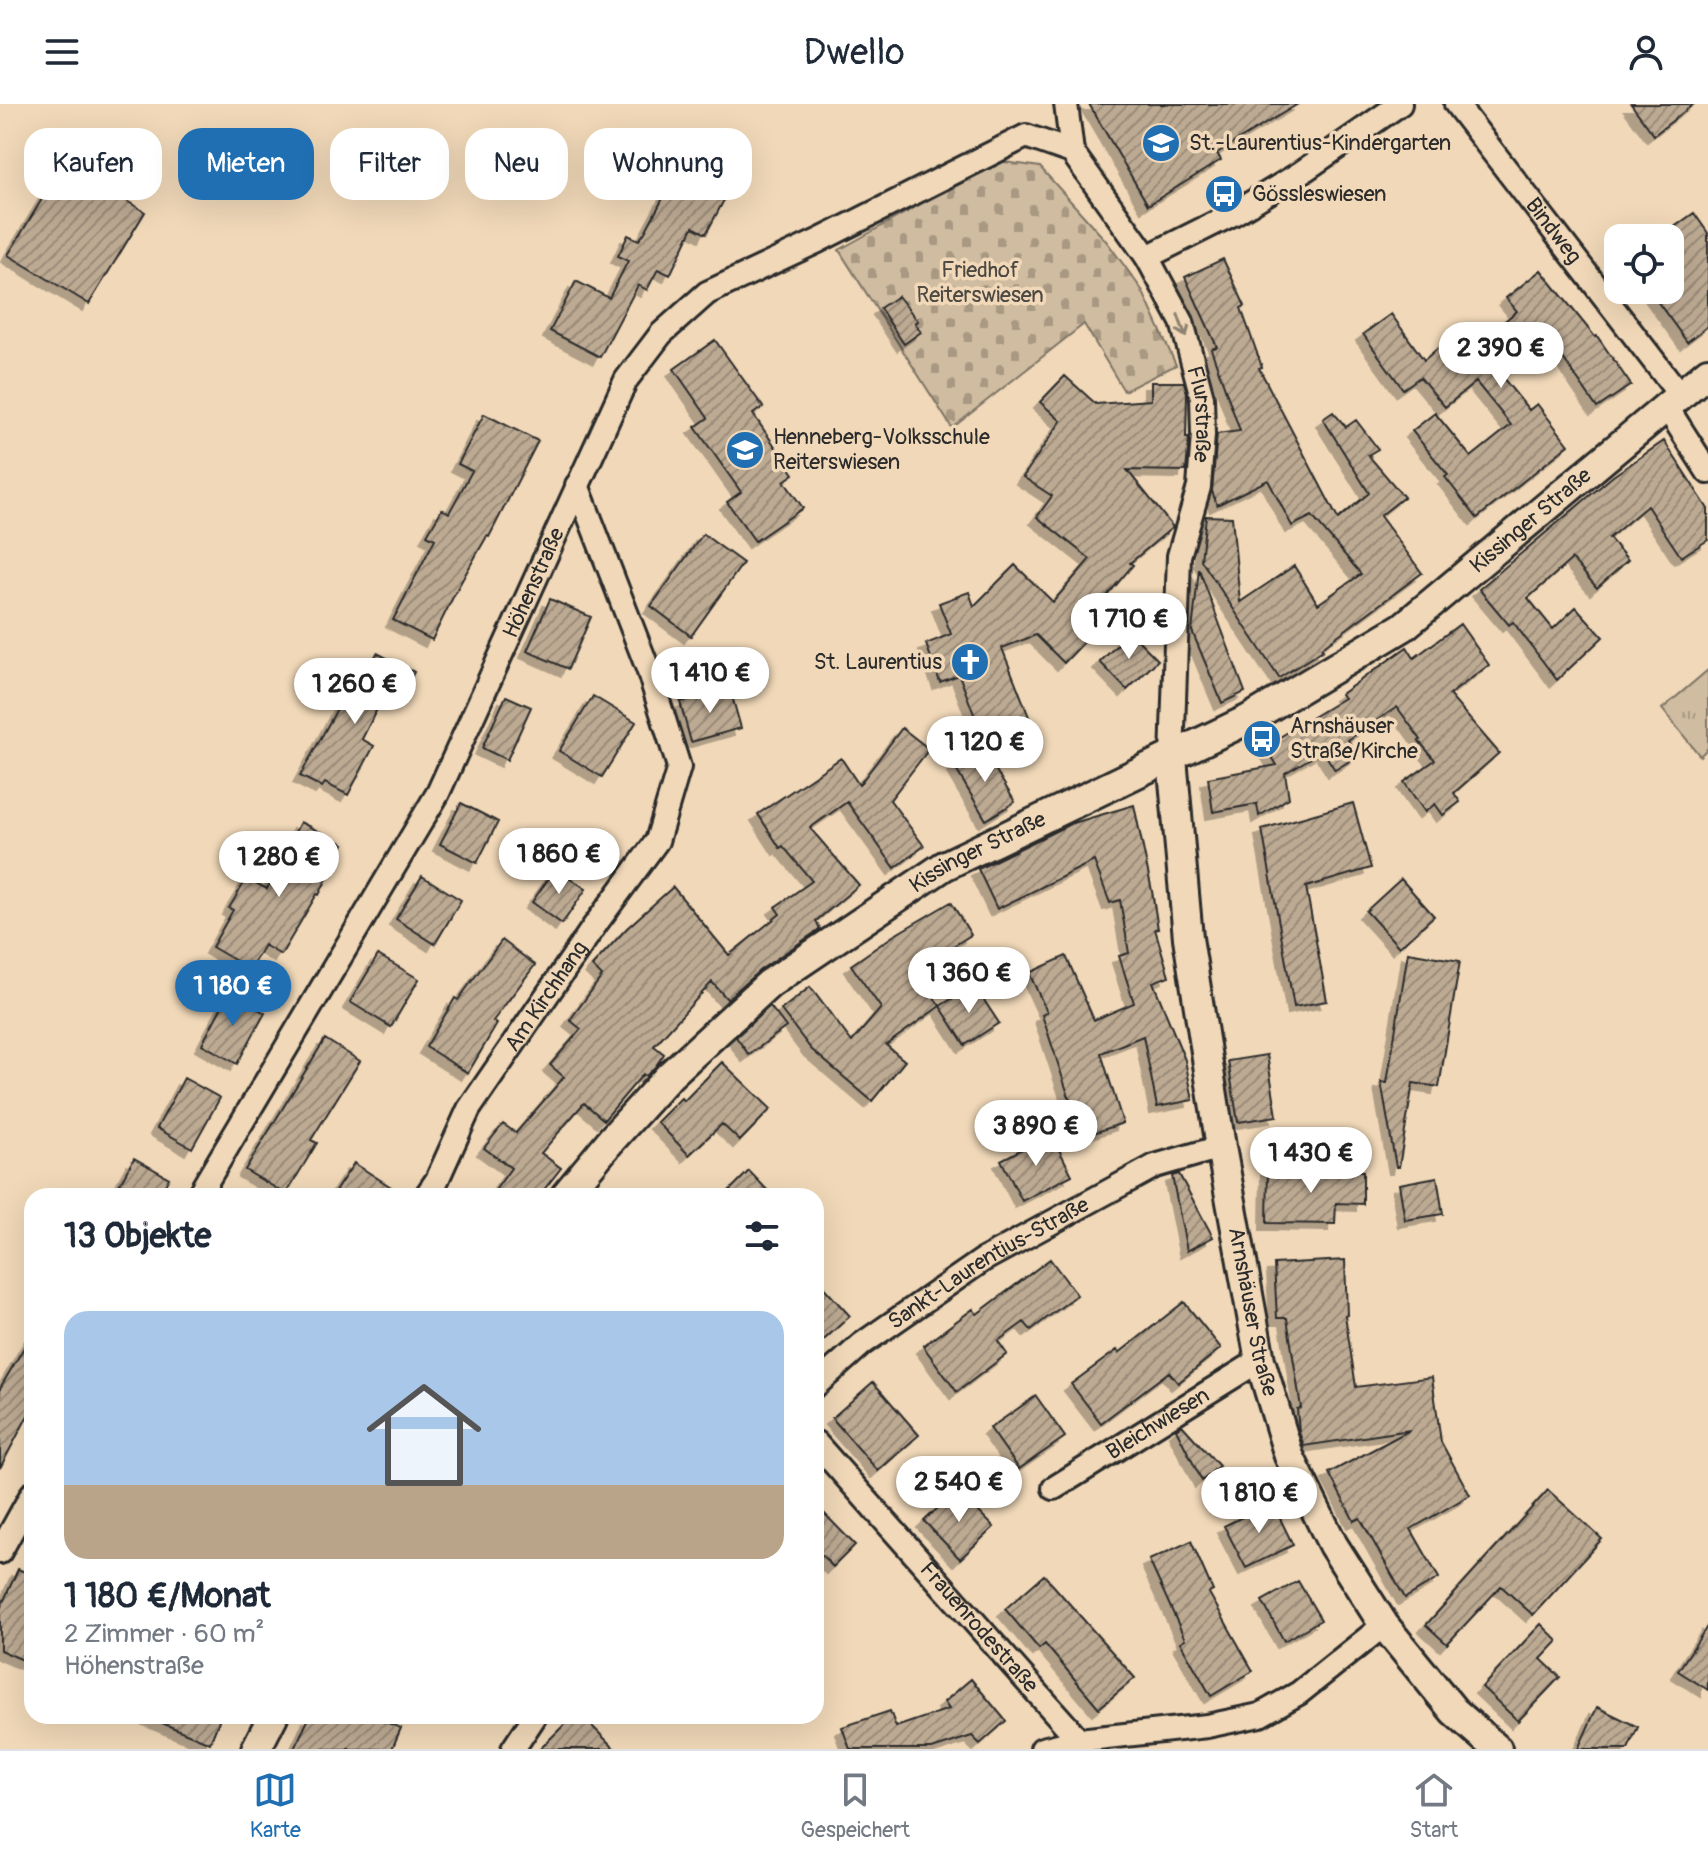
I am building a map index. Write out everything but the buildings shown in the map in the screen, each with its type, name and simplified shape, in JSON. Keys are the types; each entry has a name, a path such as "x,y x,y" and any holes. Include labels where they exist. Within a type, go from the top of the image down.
{"street":[{"path":"1066,104 1072,152"},
{"path":"1147,257 1233,214 1299,174 1400,104"},
{"name":"Bindweg","path":"1456,104 1673,401 1708,472"},
{"name":"Höhenstraße","path":"203,1188 438,793 626,380 661,334 707,293 1026,136 1072,152"},
{"name":"Flurstraße","path":"1072,152 1147,257 1182,322 1202,397 1199,487 1179,556 1172,758"},
{"name":"Kissinger Straße","path":"572,1188 669,1076 769,984 944,866 1269,709 1403,627 1708,372"},
{"name":"Am Kirchhang","path":"432,1188 469,1109 595,925 657,841 679,767 648,669 577,485"},
{"name":"Arnshäuser Straße","path":"1172,758 1188,938 1221,1147 1260,1360 1289,1456 1333,1545 1384,1625 1454,1711 1497,1749"},
{"name":"Sankt-Laurentius-Straße","path":"824,1378 862,1344 983,1260 1155,1166 1221,1147"},
{"name":"Bleichwiesen","path":"1054,1488 1260,1360"},
{"name":"Frauenrodestraße","path":"824,1452 1079,1740"},
{"path":"0,1552 24,1508"},
{"path":"1042,1749 1079,1740 1207,1726 1260,1715 1299,1693 1384,1625"},
{"path":"256,1749 269,1724"},
{"path":"513,1749 530,1724"}],"green space":[{"name":"Friedhof Reiterswiesen","path":"998,161 1040,167 1107,242 1142,290 1176,365 1124,391 1084,324 952,428 839,250"},
{"path":"1708,670 1708,748 1700,756 1662,709"}],"place":[{"name":"St.-Laurentius-Kindergarten","path":"1161,143"},
{"name":"Gössleswiesen","path":"1224,194"},
{"name":"Henneberg-Volksschule Reiterswiesen","path":"745,450"},
{"name":"St. Laurentius","path":"970,662"},
{"name":"Arnshäuser Straße/Kirche","path":"1262,739"}]}
